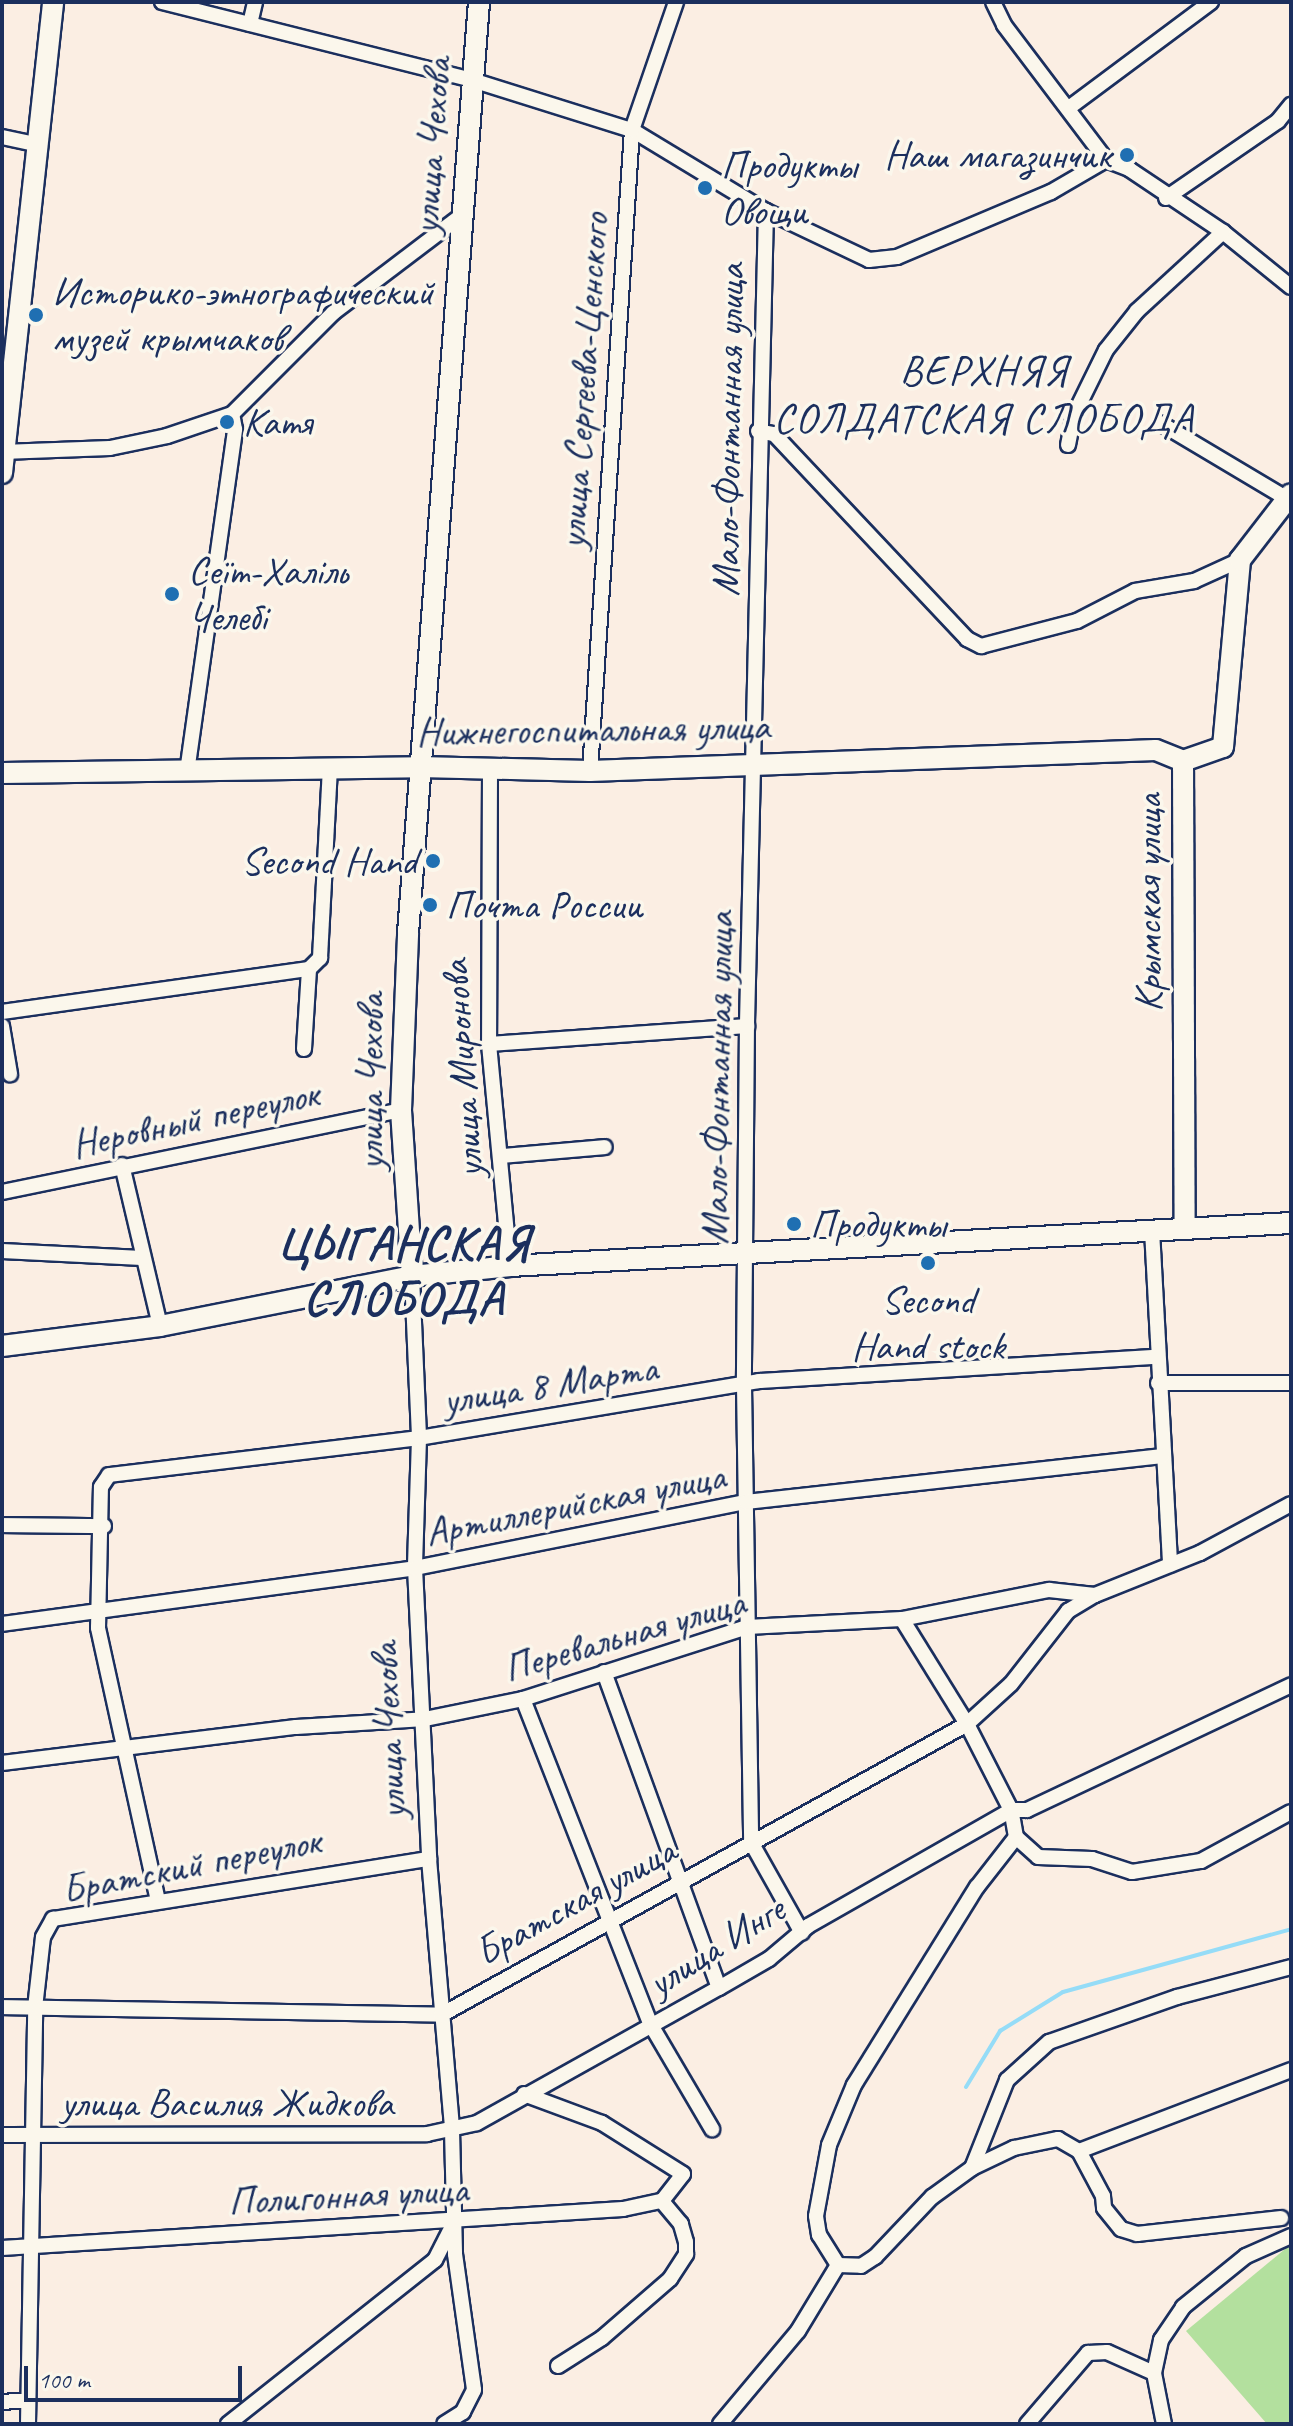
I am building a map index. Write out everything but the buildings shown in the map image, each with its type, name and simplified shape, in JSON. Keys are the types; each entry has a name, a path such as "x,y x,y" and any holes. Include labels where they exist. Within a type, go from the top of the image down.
{"main road":[{"path":"2,473 53,2"},
{"name":"улица Чехова","path":"412,1276 401,1110 419,767 479,2"},
{"path":"1240,560 1288,496"},
{"name":"Крымская улица","path":"1185,1227 1183,761 1223,747 1240,560"},
{"name":"Нижнегоспитальная улица","path":"2,773 419,767 590,771 1156,750 1183,761"},
{"path":"2,1346 160,1326 412,1276 510,1266 746,1256 1185,1227 1291,1223"}],"street":[{"path":"162,2 472,80 632,130 766,211 869,260 897,257 1064,185 1106,160"},
{"path":"250,24 255,2"},
{"name":"улица Сергеева-Ценского","path":"590,771 632,130 676,2"},
{"path":"993,2 1004,25 1070,107 1106,160 1129,169 1166,198 1223,232 1291,287"},
{"path":"1070,107 1211,2"},
{"path":"1166,198 1278,121 1291,105"},
{"path":"2,137 39,145"},
{"name":"Мало-Фонтанная улица","path":"766,211 758,431 747,1026 744,1386 751,1842 802,1933"},
{"path":"3,452 110,448 167,436 232,414 333,313 462,215"},
{"path":"1068,445 1074,415 1106,350 1137,311 1223,232"},
{"path":"187,772 235,429 232,414"},
{"path":"1160,423 1288,496"},
{"path":"758,431 774,434 967,639 981,646 998,646 1077,621 1135,591 1194,581 1240,560"},
{"path":"2,1012 309,969 320,958 330,768"},
{"name":"улица Миронова","path":"490,771 489,1044 510,1266"},
{"path":"304,1049 309,969"},
{"path":"2,1026 10,1074"},
{"path":"489,1044 747,1026"},
{"name":"Неровный переулок","path":"2,1192 401,1110"},
{"path":"502,1156 605,1147"},
{"path":"122,1165 160,1326"},
{"path":"1152,1230 1170,1565"},
{"path":"2,1251 142,1258"},
{"name":"улица Чехова","path":"412,1276 419,1438 415,1568 425,1719 429,1859 452,2130 455,2221 472,2401 444,2424"},
{"name":"улица 8 Марта","path":"158,1901 98,1628 104,1526 101,1487 116,1472 419,1438 744,1386 1157,1357"},
{"path":"1158,1383 1291,1383"},
{"name":"Артиллерийская улица","path":"2,1624 415,1568 746,1502 1162,1456"},
{"name":"Перевальная улица","path":"2,1763 296,1727 425,1719 523,1699 747,1627 902,1619 1049,1590 1095,1595 1170,1565 1291,1504"},
{"path":"2,1525 104,1526"},
{"name":"Братская улица","path":"441,2015 611,1917 967,1724 1011,1684 1068,1611 1095,1595"},
{"path":"902,1619 967,1724 1011,1810 1016,1837 1038,1857 1092,1859 1132,1872 1201,1861 1291,1812"},
{"path":"604,1672 677,1882 719,1988"},
{"name":"улица Инге","path":"452,2130 477,2123 524,2094 719,1988 802,1933 1011,1810 1027,1810 1291,1685"},
{"path":"523,1699 651,2025 712,2129"},
{"path":"838,2265 819,2235 816,2216 829,2145 854,2085 977,1887 1016,1837"},
{"name":"Братский переулок","path":"35,2008 43,1937 53,1919 429,1859"},
{"path":"972,2168 1007,2080 1049,2042 1177,1997 1291,1967"},
{"path":"2,2007 441,2015"},
{"path":"28,2424 35,2008"},
{"path":"1079,2151 1291,2070"},
{"path":"524,2094 602,2123 683,2174 662,2201 681,2224 686,2254 660,2291 558,2366"},
{"name":"улица Василия Жидкова","path":"2,2135 452,2130"},
{"path":"838,2265 861,2266 875,2257 932,2197 972,2168 1035,2141 1058,2139 1079,2151 1110,2219 1129,2231 1281,2218"},
{"name":"Полигонная улица","path":"2,2248 455,2221 623,2209 662,2201"},
{"path":"228,2424 435,2260 455,2221"},
{"path":"1164,2424 1154,2373 1161,2340 1183,2307 1246,2256 1291,2236"},
{"path":"720,2424 798,2331 838,2265"},
{"path":"1027,2424 1088,2353 1107,2352 1154,2373"},
{"path":"2,2402 28,2400"}],"green space":[{"path":"1291,2244 1291,2424 1267,2424 1186,2331"}],"waterway":[{"path":"966,2087 1000,2031 1063,1992 1291,1929"}],"place":[{"name":"Наш магазинчик","path":"1127,155"},
{"name":"Продукты Овощи","path":"705,188"},
{"name":"Историко-этнографический музей крымчаков","path":"36,315"},
{"name":"Катя","path":"227,422"},
{"name":"Сеїт-Халіль Челебі","path":"172,594"},
{"name":"Second Hand","path":"433,861"},
{"name":"Почта России","path":"430,905"},
{"name":"Продукты","path":"794,1224"},
{"name":"Second Hand stock","path":"928,1263"}],"district":[{"name":"ВЕРХНЯЯ СОЛДАТСКАЯ СЛОБОДА","path":"984,395"},
{"name":"ЦЫГАНСКАЯ СЛОБОДА","path":"404,1270"}]}
